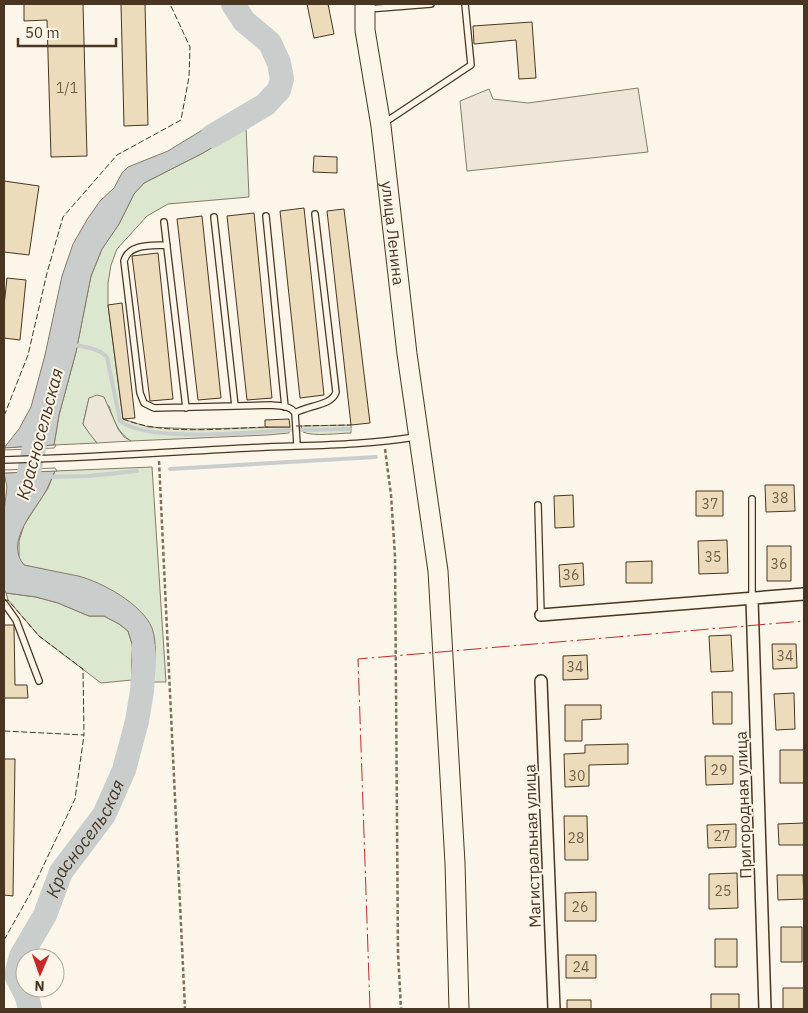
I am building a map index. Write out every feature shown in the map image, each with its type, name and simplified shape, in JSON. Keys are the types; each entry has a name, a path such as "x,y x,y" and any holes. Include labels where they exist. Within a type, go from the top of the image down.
{"main road":[{"name":"улица Ленина","path":"362,5 380,126 407,354 438,571 455,863 459,1009"}],"street":[{"path":"540,614 804,594"},
{"name":"Пригородная улица","path":"752,599 765,1009"},
{"name":"Магистральная улица","path":"541,681 554,1009"}],"lane":[{"path":"362,5 431,4"},
{"path":"380,126 472,65 465,4"},
{"path":"295,413 308,406 329,401 336,392 314,214"},
{"path":"266,216 286,407"},
{"path":"214,217 235,406"},
{"path":"164,222 186,408"},
{"path":"167,245 130,250 126,254 124,261 142,399 148,406 154,408 286,407 295,413 297,445"},
{"path":"4,460 384,442 420,436"},
{"path":"752,500 752,599"},
{"path":"538,505 540,614"},
{"path":"4,603 16,620 39,681"}],"path":[{"path":"384,442 391,495 395,556 398,953 401,1009"},
{"path":"159,453 185,1009"}],"green space":[{"path":"246,127 249,197 168,204 147,216 117,249 111,265 108,283 108,305 123,419 148,427 196,429 290,427 289,433 131,441 120,430 109,406 89,398 83,424 97,443 54,445 59,415 76,352 91,276 102,249 119,224 134,194 144,183 203,153"},
{"path":"351,425 351,433 320,435 303,432 301,426"},
{"path":"152,467 166,682 152,682 155,646 49,571 24,565 19,559 19,541 24,525 48,488 55,471"},
{"path":"6,593 36,597 58,603 89,616 104,616 119,624 128,631 132,644 132,680 101,683 39,636 8,600"}],"shaded area":[{"path":"638,88 648,152 467,171 460,101 489,89 493,99 528,103"},
{"path":"97,395 104,397 118,429 124,437 131,441 97,443 89,433 83,424 89,398"}],"water":[{"path":"235,110 246,127 203,153 144,183 134,194 119,224 102,249 91,276 76,352 59,415 54,445 4,448 19,429 31,407 45,355 62,276 73,244 88,218 100,201 114,188 122,173 128,167 168,151"},
{"path":"55,471 47,489 24,526 18,546 19,556 24,565 78,576 98,583 120,595 140,611 147,619 154,635 155,655 152,682 132,680 132,644 128,631 119,624 104,616 89,616 58,603 36,597 6,593 4,589 4,511 7,487 4,473"}],"pier":[{"path":"56,445 54,448 4,450 4,448"},
{"path":"55,468 57,471 4,473 4,470"}],"building":[{"path":"24,4 83,4 87,156 51,157 47,20 24,21"},
{"path":"121,4 145,4 148,125 124,126"},
{"path":"307,4 328,4 334,34 314,38"},
{"path":"532,22 536,78 519,79 516,40 474,44 473,26"},
{"path":"314,156 337,157 337,173 313,172"},
{"path":"4,181 39,186 29,255 4,252"},
{"path":"304,208 324,395 300,398 280,211"},
{"path":"344,209 370,423 351,425 327,211"},
{"path":"254,213 272,398 247,400 227,216"},
{"path":"202,216 221,398 198,400 177,219"},
{"path":"158,253 173,399 150,401 132,256"},
{"path":"7,278 26,280 20,340 4,338 4,306"},
{"path":"122,303 135,418 123,419 108,305"},
{"path":"289,419 290,427 265,427 265,420"},
{"path":"765,485 794,485 795,511 766,512"},
{"path":"696,491 723,491 723,516 696,516"},
{"path":"573,495 574,527 555,528 554,496"},
{"path":"727,540 728,573 699,574 698,541"},
{"path":"767,546 791,546 791,581 767,581"},
{"path":"652,561 652,583 626,583 626,562"},
{"path":"583,563 584,585 560,587 559,565"},
{"path":"4,625 14,625 15,685 27,685 28,698 4,698"},
{"path":"731,635 733,671 711,672 709,636"},
{"path":"772,644 796,644 797,668 773,669"},
{"path":"587,655 588,679 563,680 563,656"},
{"path":"712,692 732,692 732,724 713,724"},
{"path":"794,693 795,729 776,730 774,694"},
{"path":"565,705 601,705 601,719 582,720 582,741 565,741"},
{"path":"628,744 628,764 589,765 589,786 565,787 564,754 585,753 585,745"},
{"path":"780,750 804,750 804,783 780,783"},
{"path":"705,756 733,756 733,784 706,785"},
{"path":"4,759 15,759 13,896 4,895"},
{"path":"564,816 587,816 588,860 565,860"},
{"path":"804,823 804,845 779,845 778,824"},
{"path":"736,824 736,847 708,848 707,825"},
{"path":"737,873 738,908 709,909 709,874"},
{"path":"777,875 803,875 804,899 778,900"},
{"path":"596,892 596,921 565,921 565,893"},
{"path":"781,927 802,927 802,962 781,962"},
{"path":"715,939 737,939 737,967 715,967"},
{"path":"566,955 596,955 596,978 566,978"},
{"path":"783,988 804,988 804,1009 783,1009"},
{"path":"711,994 739,994 739,1009 711,1009"},
{"path":"567,1000 591,1000 591,1009 567,1009"}],"waterway":[{"name":"Красносельская","path":"212,136 265,105 279,90 282,79 279,63 270,43 244,21 233,4"},
{"path":"73,345 96,350 107,357 120,421 134,428 176,434 227,434 290,430"},
{"name":"Красносельская","path":"21,503 25,493 37,433 44,415"},
{"path":"301,430 349,429"},
{"path":"170,469 376,457"},
{"path":"47,477 89,476 137,471"},
{"name":"Красносельская","path":"30,1009 27,997 16,975 21,956 45,915 61,872 104,815 124,770 137,721 142,691 143,648"}],"fence":[{"path":"4,416 28,355 47,273 63,217 117,155 181,120 189,77 190,47 170,4"},
{"path":"123,419 157,428 195,430 268,427"},
{"path":"296,426 351,425"},
{"path":"4,601 8,600 39,636 83,669 84,735 4,731"},
{"path":"4,940 30,894 75,799 84,735"}],"power":[{"path":"370,1009 358,659 804,621"}]}
